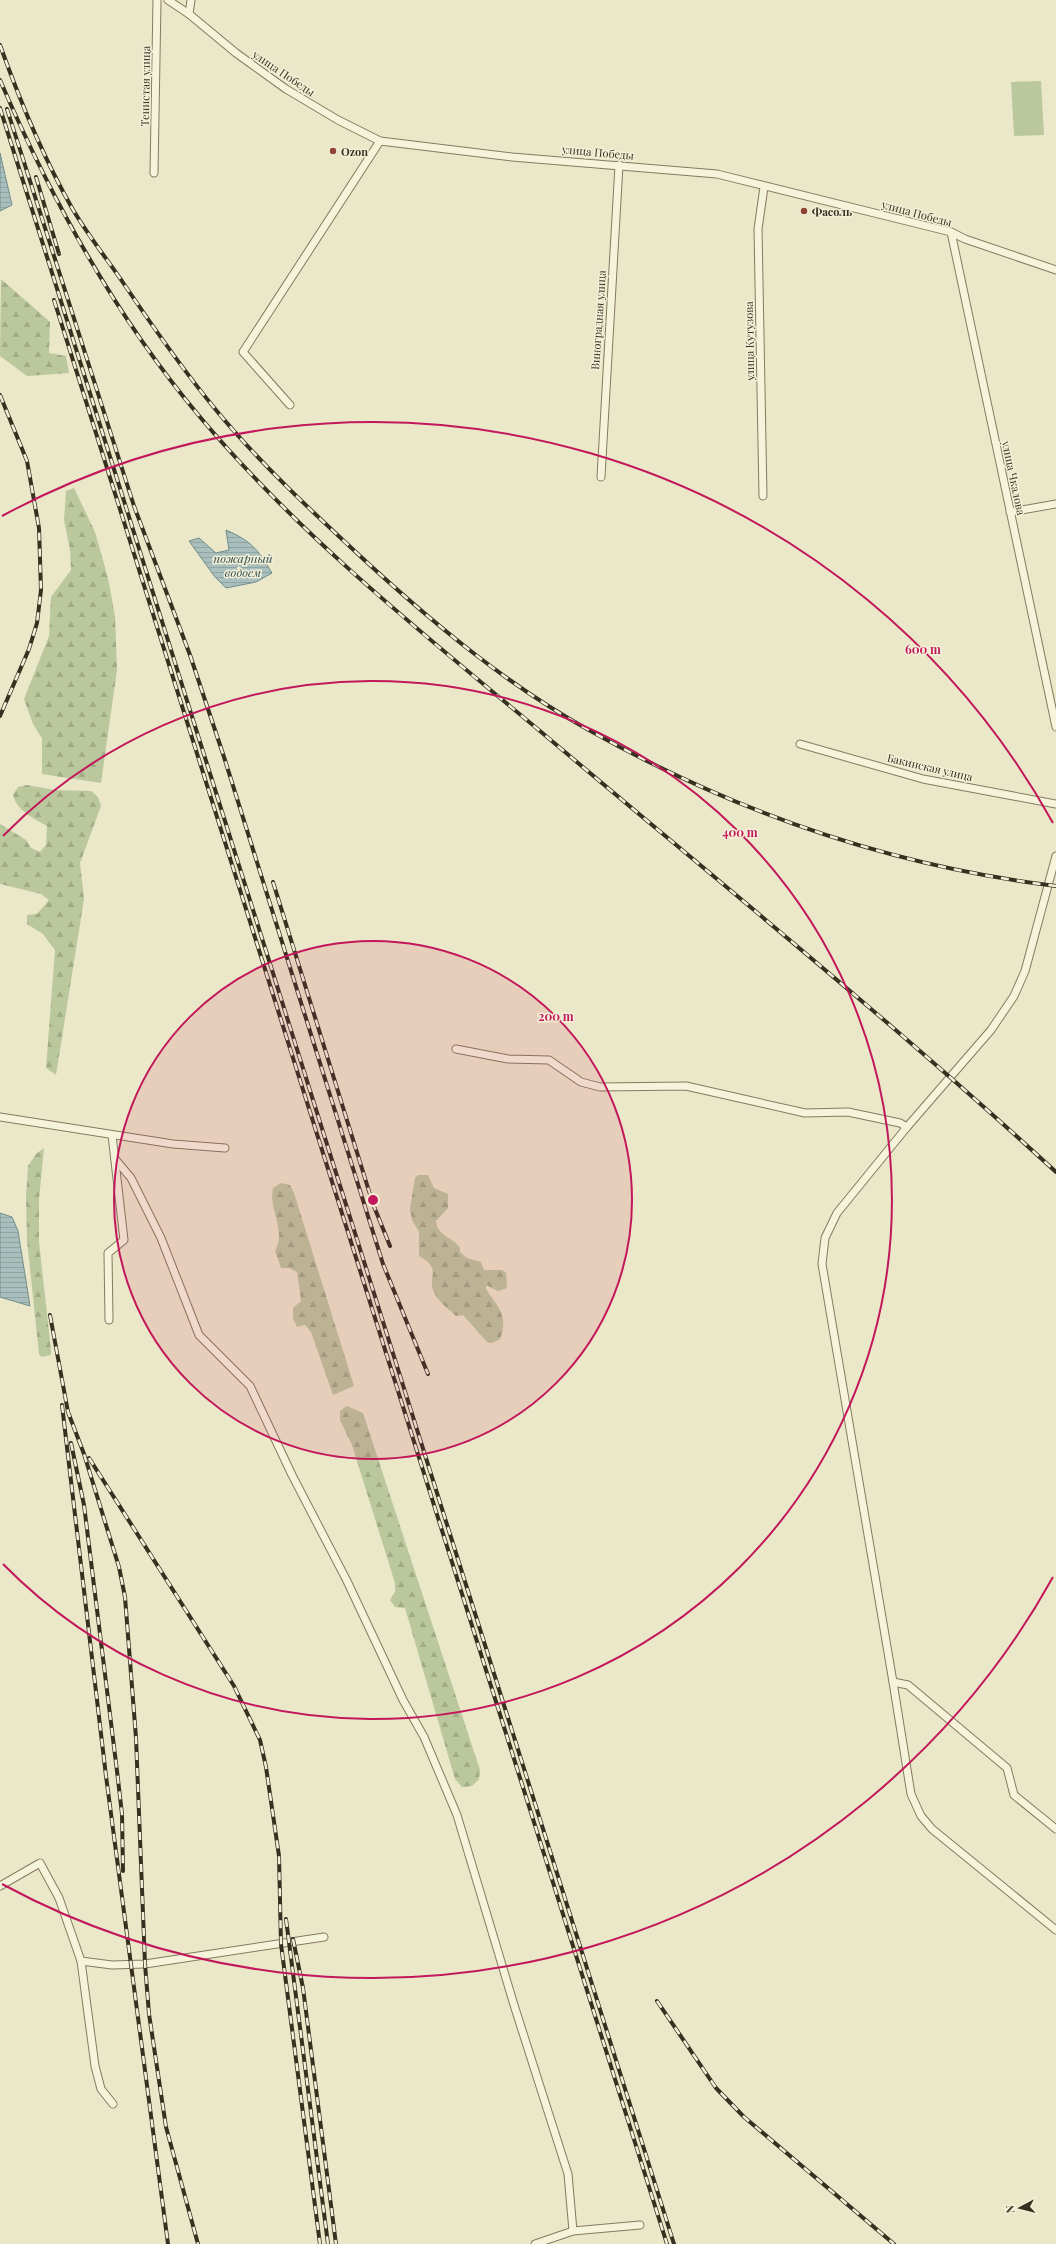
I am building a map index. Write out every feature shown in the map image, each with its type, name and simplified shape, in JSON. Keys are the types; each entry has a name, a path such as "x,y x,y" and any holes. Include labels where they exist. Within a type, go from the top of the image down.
{"street":[{"name":"Тенистая улица","path":"154,172 157,0"},
{"name":"улица Победы","path":"168,0 189,14 236,53 286,89 338,120 380,142 512,157 717,174 951,232 965,239 1056,270"},
{"path":"189,14 191,0"},
{"path":"290,405 243,352 380,142"},
{"name":"Виноградная улица","path":"601,477 619,165"},
{"name":"улица Кутузова","path":"763,496 758,229 764,186"},
{"name":"улица Чкалова","path":"951,232 1056,727"},
{"path":"1010,512 1056,504"},
{"name":"Бакинская улица","path":"800,744 924,779 1056,804"},
{"path":"1056,856 1049,886 1024,971 1014,996 991,1030 907,1127 837,1213 825,1238 822,1250 824,1274 843,1396 893,1682 910,1789 921,1816 932,1829 1056,1930"},
{"path":"456,1049 508,1059 549,1060 581,1082 600,1088 686,1086 805,1112 848,1112 900,1122 907,1127"},
{"path":"0,1117 112,1135 225,1148"},
{"path":"109,1320 108,1253 124,1240 112,1135"},
{"path":"115,1159 131,1178 161,1238 199,1335 250,1386 427,1744 457,1815 514,2005 568,2174 573,2231"},
{"path":"893,1682 908,1685 1006,1768 1014,1795 1056,1829"},
{"path":"0,1886 40,1863 59,1898 81,1960 95,2066 100,2089 113,2104"},
{"path":"81,1960 112,1965 145,1964 324,1937"},
{"path":"535,2244 573,2231 640,2225"}],"green space":[{"path":"1041,81 1044,135 1014,136 1011,82"},
{"path":"1,279 50,322 49,353 66,356 69,373 27,376 0,356"},
{"path":"74,488 95,532 108,578 115,616 117,670 101,783 42,774 42,738 33,724 24,699 49,636 51,597 71,570 70,550 64,520 66,491"},
{"path":"27,785 55,790 91,791 98,797 101,806 80,863 84,899 56,1075 46,1068 55,950 43,934 27,924 27,915 37,914 49,900 41,894 0,884 0,824 26,840 31,848 40,852 46,845 47,826 22,810 15,801 13,795 18,787"},
{"path":"44,1148 39,1199 39,1242 51,1355 42,1357 39,1354 27,1240 26,1197 28,1166 36,1154"},
{"path":"418,1175 428,1175 434,1188 448,1194 448,1208 436,1221 439,1230 457,1244 460,1248 460,1252 467,1258 481,1262 484,1270 502,1270 506,1273 507,1288 498,1291 486,1285 486,1289 501,1312 503,1318 500,1339 492,1343 487,1342 463,1315 456,1316 436,1296 432,1284 433,1270 427,1261 419,1256 419,1232 412,1220 410,1209 415,1178"},
{"path":"281,1183 290,1185 294,1193 354,1386 333,1395 311,1332 305,1325 297,1327 293,1318 293,1308 301,1301 297,1272 289,1268 281,1268 275,1251 279,1235 272,1196 273,1188"},
{"path":"347,1406 363,1413 480,1770 479,1779 472,1786 462,1787 455,1779 405,1608 395,1607 390,1600 395,1592 395,1583 352,1445 340,1420 340,1411"}],"water":[{"path":"0,153 12,205 0,211"},
{"name":"пожарный водоем","path":"226,530 248,542 258,552 272,573 256,582 226,588 215,577 189,541 199,538 216,553 229,550"},
{"path":"0,1213 12,1217 18,1231 30,1306 0,1297"}],"railway":[{"path":"0,45 33,128 61,189 91,237 157,332 192,379 234,431 291,491 372,567 448,633 529,694 587,729 698,785 755,809 814,831 933,865 994,877 1056,886"},
{"path":"0,80 41,170 113,298 140,339 169,378 238,461 320,543 363,582 865,1004 1056,1172"},
{"path":"0,108 674,2244"},
{"path":"7,109 134,506 190,655 224,757 383,1264 428,1374"},
{"path":"36,177 59,254"},
{"path":"54,300 667,2244"},
{"path":"0,395 27,461 39,528 41,590 37,623 29,649 0,716"},
{"path":"273,882 373,1204 390,1246"},
{"path":"50,1315 68,1412 84,1454 119,1567 125,1597 136,1738 145,1964 149,2014 166,2127 198,2244"},
{"path":"62,1405 106,1776 168,2244"},
{"path":"71,1443 84,1505 117,1771 122,1814 123,1871"},
{"path":"89,1458 234,1686 260,1740 266,1767 279,1856 281,1944 320,2244"},
{"path":"286,1919 328,2244"},
{"path":"293,1939 303,1988 336,2244"},
{"path":"657,2001 716,2088 744,2117 894,2244"}],"place":[{"name":"Ozon","path":"333,151"},
{"name":"Фасоль","path":"804,211"}]}
